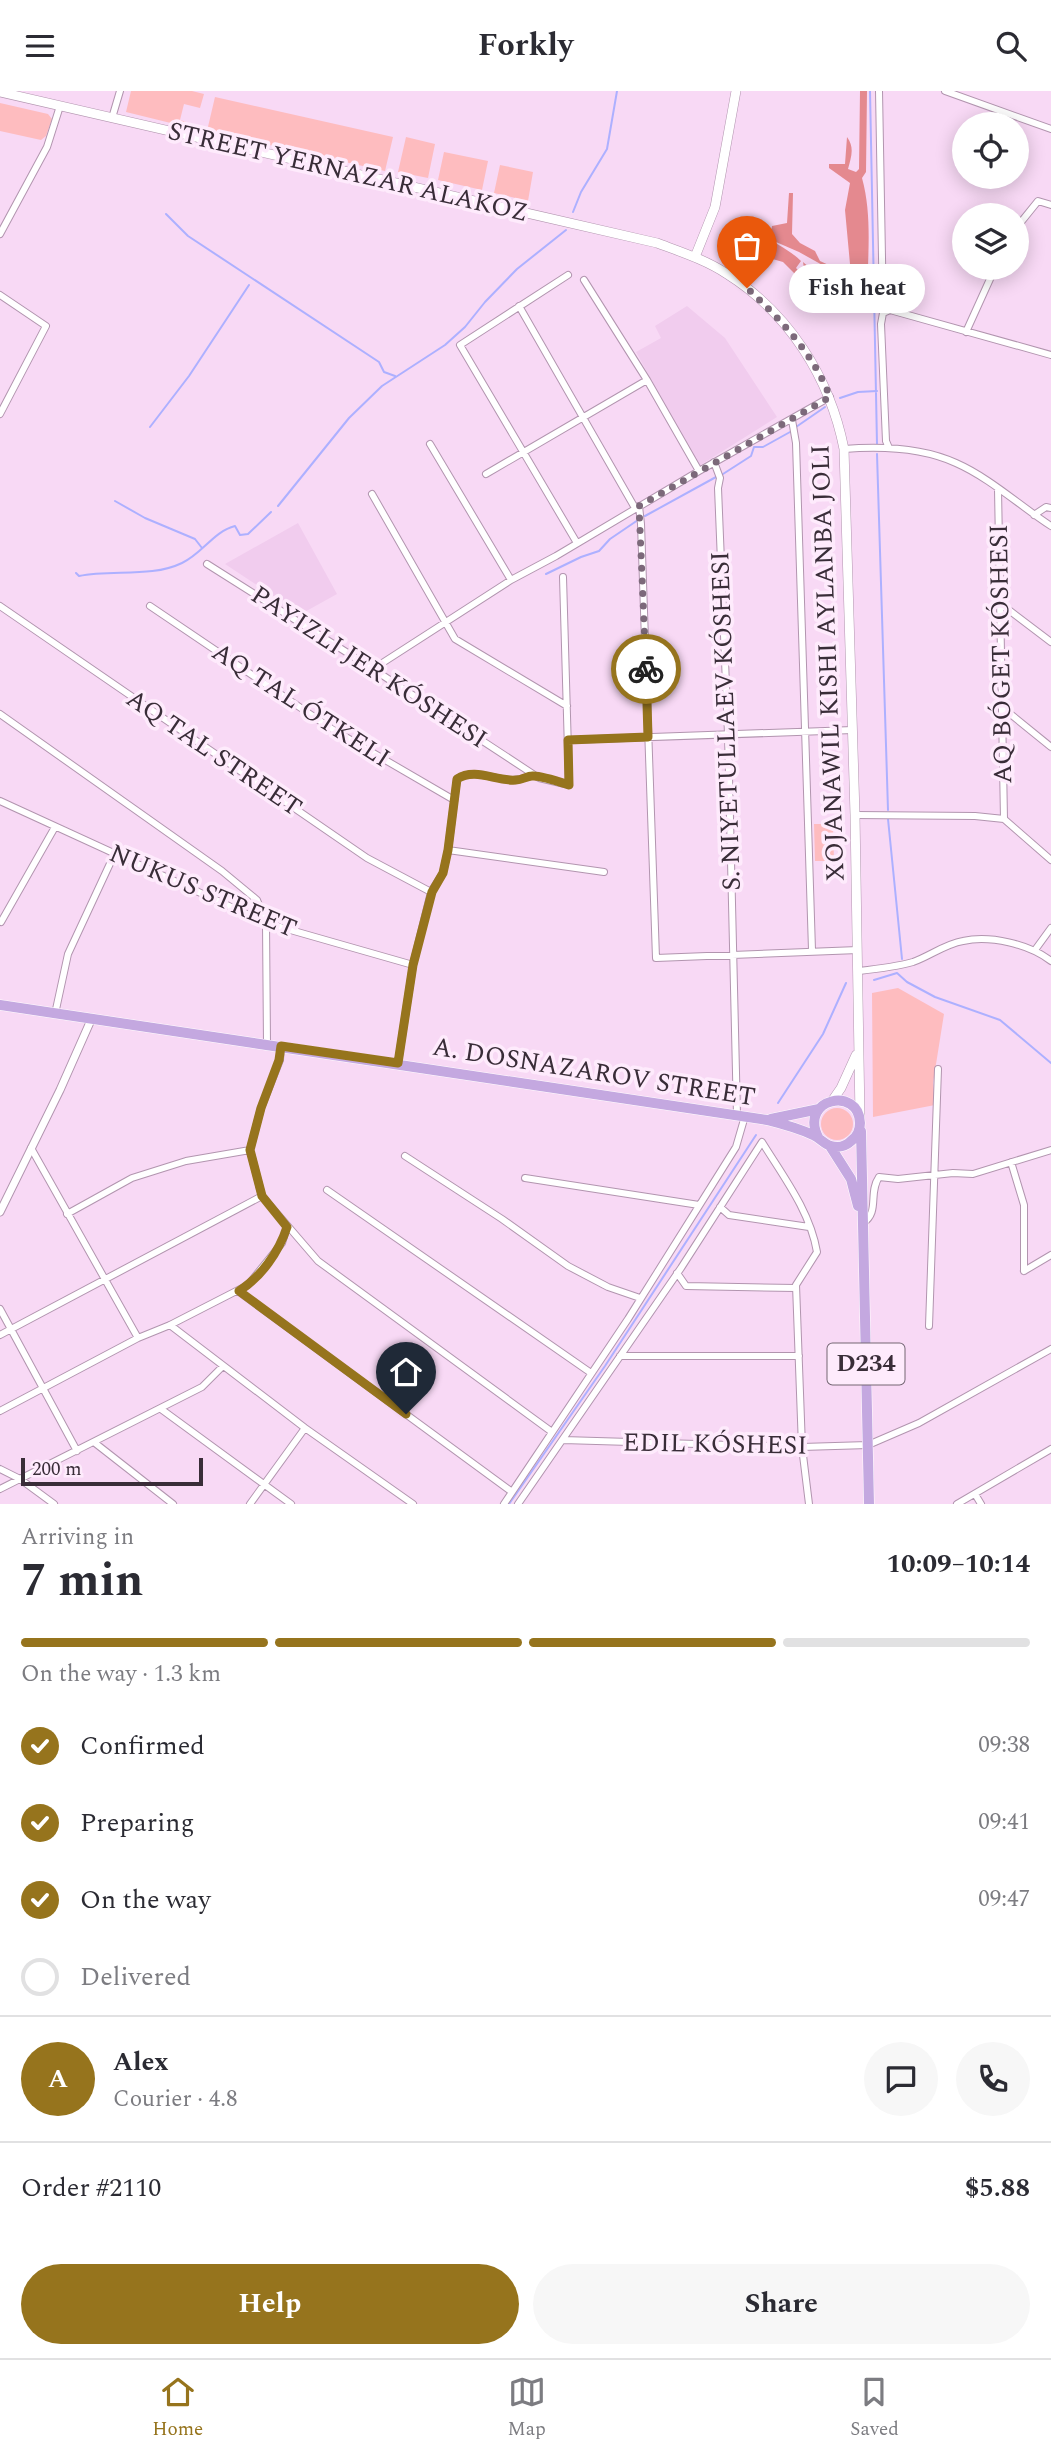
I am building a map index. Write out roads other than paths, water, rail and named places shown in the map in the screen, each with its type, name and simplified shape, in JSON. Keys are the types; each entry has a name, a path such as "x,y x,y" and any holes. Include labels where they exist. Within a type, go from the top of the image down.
{"main road":[{"path":"695,257 715,207 736,91"},
{"name":"STREET YERNAZAR ALAKOZ","path":"0,92 657,243 695,257"},
{"name":"D234","path":"695,257 726,273 747,288 802,346 830,397 838,418 844,449 859,971 869,1504"},
{"name":"A. DOSNAZAROV STREET","path":"0,1006 398,1063 767,1120 818,1137"},
{"name":"D234","path":"819,1109 832,1101 850,1073 859,1043"},
{"path":"819,1109 814,1122 818,1137 830,1146 850,1143 859,1131 858,1112 847,1102 832,1101"},
{"path":"767,1120 819,1109"},
{"name":"D234","path":"830,1146 851,1179 863,1223"}],"street":[{"path":"112,118 120,91"},
{"path":"879,91 883,313 881,336 886,441 889,448"},
{"path":"945,91 1051,129"},
{"path":"0,234 47,147 60,106"},
{"path":"1029,211 1038,201 1051,205"},
{"path":"568,275 460,345 576,543"},
{"path":"584,280 699,471"},
{"path":"967,333 990,280"},
{"path":"0,295 46,325 0,414"},
{"path":"519,306 637,507 656,958 858,950"},
{"path":"883,313 890,310 1051,355"},
{"path":"486,474 646,380"},
{"path":"373,669 510,580 830,397"},
{"path":"792,420 796,443 813,950"},
{"path":"430,444 510,580"},
{"path":"844,449 889,448 926,452 957,463 1051,526"},
{"name":"S. NIYETULLAEV KÓSHESI","path":"504,1504 736,1147 741,1116 718,488 720,478 714,462"},
{"name":"AQ BÓGET KÓSHESI","path":"998,489 1004,819"},
{"path":"372,494 455,639 567,706"},
{"path":"1034,515 1046,507 1051,508"},
{"path":"207,564 534,775 569,785 563,577"},
{"path":"1001,604 1051,642"},
{"name":"AQ TAL STREET","path":"0,606 367,858 432,892"},
{"name":"AQ TAL ÓTKELI","path":"150,606 332,729 454,800"},
{"path":"1003,708 1051,747"},
{"path":"0,714 222,871 257,899 266,923 267,1044"},
{"path":"568,740 853,730"},
{"path":"398,1063 413,965 432,892 443,873 448,850 457,779 476,773 516,780 534,775"},
{"name":"NUKUS STREET","path":"0,801 266,923 413,965"},
{"path":"855,815 975,816 1004,819 1051,860"},
{"path":"1,922 55,827"},
{"path":"448,850 604,872"},
{"path":"55,1014 68,954 114,855"},
{"path":"1035,950 1051,928"},
{"path":"859,971 909,963 963,941 985,940 1035,950 1051,961"},
{"path":"0,1212 92,1020"},
{"path":"281,1046 250,1150 262,1196 318,1261 552,1432"},
{"path":"929,1326 939,1069"},
{"path":"518,1504 677,1273 762,1142 796,1197 817,1252 796,1288 802,1447 808,1504"},
{"path":"31,1148 138,1338"},
{"path":"67,1214 132,1178 186,1161 250,1150"},
{"path":"863,1223 870,1219 873,1186 879,1177 898,1179 953,1173 974,1174 1051,1150"},
{"path":"405,1156 568,1266 608,1287 640,1298"},
{"path":"1011,1162 1024,1205 1024,1271 1051,1255"},
{"path":"526,1178 699,1205"},
{"path":"327,1190 591,1373"},
{"path":"0,1335 262,1196"},
{"path":"720,1207 729,1215 809,1227"},
{"path":"0,1411 138,1338 248,1286 282,1243 287,1227"},
{"path":"677,1273 686,1286 796,1288"},
{"path":"239,1291 512,1492"},
{"path":"0,1309 77,1451"},
{"path":"170,1325 304,1428 413,1504"},
{"path":"868,1445 919,1423 1051,1349"},
{"path":"620,1356 799,1356"},
{"path":"0,1489 202,1387 223,1366"},
{"path":"161,1409 291,1504"},
{"path":"250,1504 304,1428"},
{"name":"EDIL KÓSHESI","path":"563,1440 802,1447 868,1445"},
{"path":"95,1443 173,1504"},
{"path":"957,1504 1051,1450"},
{"path":"0,1469 20,1479 54,1504"},
{"path":"975,1494 981,1504"}],"waterway":[{"path":"573,212 581,192 607,149 617,91"},
{"path":"870,91 877,444"},
{"path":"166,214 188,236 379,362 384,372 395,376"},
{"path":"278,506 349,418 382,386 445,345 465,327 517,269 566,230"},
{"path":"150,427 189,376 249,285"},
{"path":"840,398 858,392 877,391"},
{"path":"796,427 825,407"},
{"path":"723,474 751,456 754,447 763,447 790,432"},
{"path":"877,454 888,810"},
{"path":"645,516 716,477"},
{"path":"115,501 145,518 195,539 202,548"},
{"path":"76,573 79,576 170,568 189,559 228,529 235,526 240,535 248,534 271,512"},
{"path":"546,574 599,551 610,539 638,520"},
{"path":"888,819 902,959"},
{"path":"874,980 897,973 907,982 935,997 1000,1020 1051,1063"},
{"path":"778,1103 823,1034 846,983"},
{"path":"509,1504 605,1366 756,1135"}],"place":[{"name":"Fish heat","path":"747,288"}]}
